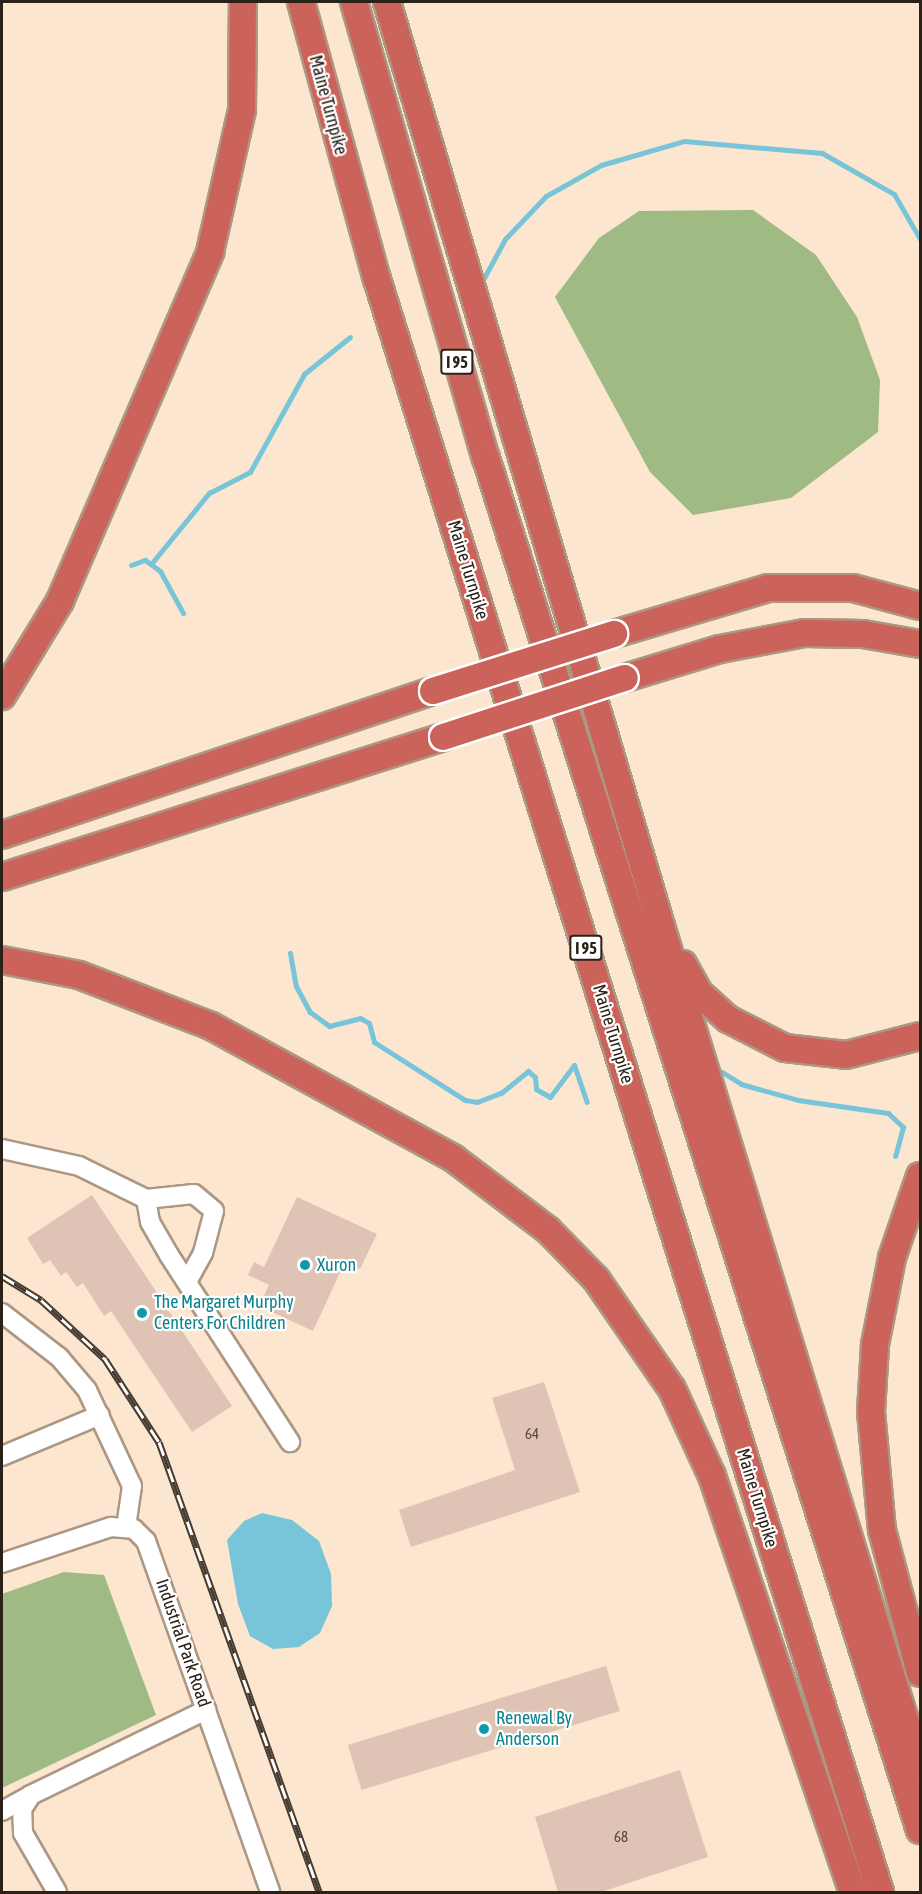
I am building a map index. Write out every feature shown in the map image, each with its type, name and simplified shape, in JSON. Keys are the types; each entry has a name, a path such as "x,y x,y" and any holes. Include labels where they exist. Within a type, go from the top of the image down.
{"highway":[{"path":"2,696 60,601 210,252 242,110 243,2"},
{"name":"Maine Turnpike","path":"301,2 377,279 880,1893"},
{"name":"I 95","path":"354,2 489,469 623,876 921,1830"},
{"path":"387,2 417,116 475,294 661,926 921,1769"},
{"path":"2,835 433,691 768,588 854,588 921,606"},
{"path":"2,877 720,649 805,633 863,634 921,644"},
{"path":"661,926 699,993 757,1037 831,1055 878,1050 921,1036"},
{"path":"2,960 114,986 211,1026 462,1164 548,1230 596,1279 672,1389 712,1476 853,1893"},
{"path":"921,1176 891,1258 881,1311 871,1441 882,1530 921,1673"}],"street":[{"path":"2,1149 79,1166 146,1199 194,1194 214,1211 203,1253 187,1282"},
{"path":"146,1199 150,1222 290,1442"},
{"path":"2,1313 59,1358 100,1415 132,1486 126,1527 96,1530 2,1563"},
{"path":"2,1455 100,1415"},
{"name":"Industrial Park Road","path":"126,1527 139,1533 151,1553 270,1893"},
{"path":"2,1811 111,1761 206,1710"},
{"path":"31,1796 22,1809 23,1833 57,1893"}],"green space":[{"path":"753,210 816,255 857,317 880,380 878,432 791,498 693,515 650,472 555,297 599,238 639,211"},
{"path":"64,1572 104,1575 156,1715 2,1788 2,1594"}],"water":[{"path":"262,1513 292,1520 319,1541 331,1574 332,1606 320,1633 299,1647 273,1649 250,1636 238,1604 227,1540 244,1521"}],"building":[{"name":"The Margaret Murphy Centers For Children","path":"92,1195 232,1406 192,1432 111,1311 104,1316 83,1283 77,1287 66,1272 61,1276 50,1260 43,1264 27,1238"},
{"name":"Xuron","path":"297,1197 377,1234 360,1269 345,1262 313,1331 259,1306 269,1285 248,1275 254,1262 264,1267"},
{"path":"544,1382 580,1492 411,1547 399,1510 515,1470 492,1398"},
{"name":"Renewal By Anderson","path":"606,1666 620,1711 362,1790 348,1745"},
{"path":"680,1770 708,1857 601,1892 558,1892 535,1817"}],"waterway":[{"path":"484,278 505,239 546,196 601,165 684,141 822,153 894,194 920,239"},
{"path":"151,564 209,493 250,472 304,374 350,337"},
{"path":"131,565 145,560 160,571 183,613"},
{"path":"290,953 296,986 310,1012 329,1026 360,1018 369,1023 374,1042 465,1100 477,1102 501,1093 528,1071 535,1077 536,1089 550,1097 574,1065 587,1102"},
{"path":"722,1072 741,1084 798,1100 888,1113 903,1127 895,1156"}],"railway":[{"path":"2,1276 41,1300 105,1359 159,1442 319,1892"}],"place":[{"name":"Xuron","path":"305,1265"},
{"name":"The Margaret Murphy Centers For Children","path":"142,1313"},
{"name":"Renewal By Anderson","path":"484,1729"}]}
